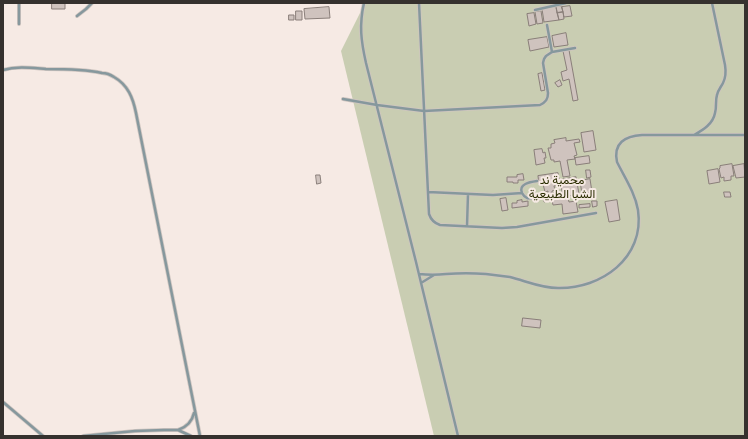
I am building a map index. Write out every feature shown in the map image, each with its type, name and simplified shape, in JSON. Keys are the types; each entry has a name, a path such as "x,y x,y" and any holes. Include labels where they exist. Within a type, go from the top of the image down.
{"lane":[{"path":"19,3 19,24"},
{"path":"77,16 92,3"},
{"path":"364,3 361,15 361,31 366,63 458,436"},
{"path":"419,3 430,218 440,225 502,228 517,227 596,213"},
{"path":"542,3 544,8"},
{"path":"535,10 566,3"},
{"path":"692,135 704,130 713,120 717,95 725,78 725,65 712,3"},
{"path":"547,25 552,52"},
{"path":"343,99 424,111 540,105 544,103 548,97 544,59 552,52 574,48"},
{"path":"3,70 13,68 59,69 104,73 114,77 130,92 134,102 200,436"},
{"path":"419,274 485,274 511,278 534,285 557,288 569,288 592,283 612,272 621,264 628,255 635,239 638,211 635,200 616,157 618,146 626,138 636,135 745,135"},
{"path":"537,181 524,184 522,187 522,193 527,198 540,197"},
{"path":"428,192 493,195 522,193"},
{"path":"467,226 468,194"},
{"path":"421,284 434,275"},
{"path":"3,402 43,436"},
{"path":"83,436 135,431 178,430 188,425 195,410"},
{"path":"178,430 191,436"}],"green space":[{"name":"محمية ند الشبا الطبيعية","path":"365,3 745,3 745,436 434,436 341,51"}],"building":[{"path":"52,3 65,3 65,9 52,9"},
{"path":"561,6 563,12 557,13 556,7"},
{"path":"570,6 572,16 564,17 562,7"},
{"path":"329,7 330,18 305,19 304,9"},
{"path":"556,7 559,20 544,22 542,9"},
{"path":"296,11 302,11 302,20 296,20"},
{"path":"541,11 543,23 537,24 535,12"},
{"path":"563,12 564,19 559,20 557,13"},
{"path":"534,13 536,24 529,26 527,14"},
{"path":"289,15 294,15 294,20 289,20"},
{"path":"566,33 568,45 554,47 552,36"},
{"path":"547,37 549,47 530,51 528,40"},
{"path":"569,50 578,100 573,101 569,79 563,81 561,72 567,70 563,51"},
{"path":"542,73 545,90 541,91 538,74"},
{"path":"560,80 562,85 558,87 555,83"},
{"path":"593,131 596,150 584,152 581,133"},
{"path":"566,138 566,141 579,139 580,142 574,143 577,155 574,156 575,159 567,160 570,176 563,177 560,161 554,162 554,160 551,160 548,148 551,148 551,144 555,143 554,140"},
{"path":"542,149 543,153 545,152 545,163 536,165 534,150"},
{"path":"589,156 590,163 576,165 575,158"},
{"path":"732,164 734,176 731,176 731,180 724,181 724,177 721,178 719,169 720,166"},
{"path":"744,164 745,177 736,178 733,166"},
{"path":"718,169 720,182 709,184 707,171"},
{"path":"586,170 590,170 591,177 587,178"},
{"path":"558,173 560,185 554,186 555,190 552,191 552,193 560,192 561,199 568,198 569,202 576,201 578,212 563,214 562,204 553,205 552,200 544,202 543,195 548,194 548,191 545,192 543,184 545,183 539,184 538,176"},
{"path":"523,174 524,180 518,180 518,183 507,182 507,177 517,177 517,175"},
{"path":"316,175 320,175 321,183 317,184"},
{"path":"576,177 579,194 563,197 560,180"},
{"path":"590,179 592,192 582,194 580,181"},
{"path":"724,192 730,192 731,197 725,197"},
{"path":"506,198 508,210 502,211 500,199"},
{"path":"522,200 522,202 528,201 528,206 512,208 512,203 517,203 517,201"},
{"path":"617,200 620,220 609,222 605,202"},
{"path":"592,201 597,201 597,206 593,207"},
{"path":"590,204 590,207 579,208 579,205"},
{"path":"523,318 541,320 540,328 522,326"}]}
